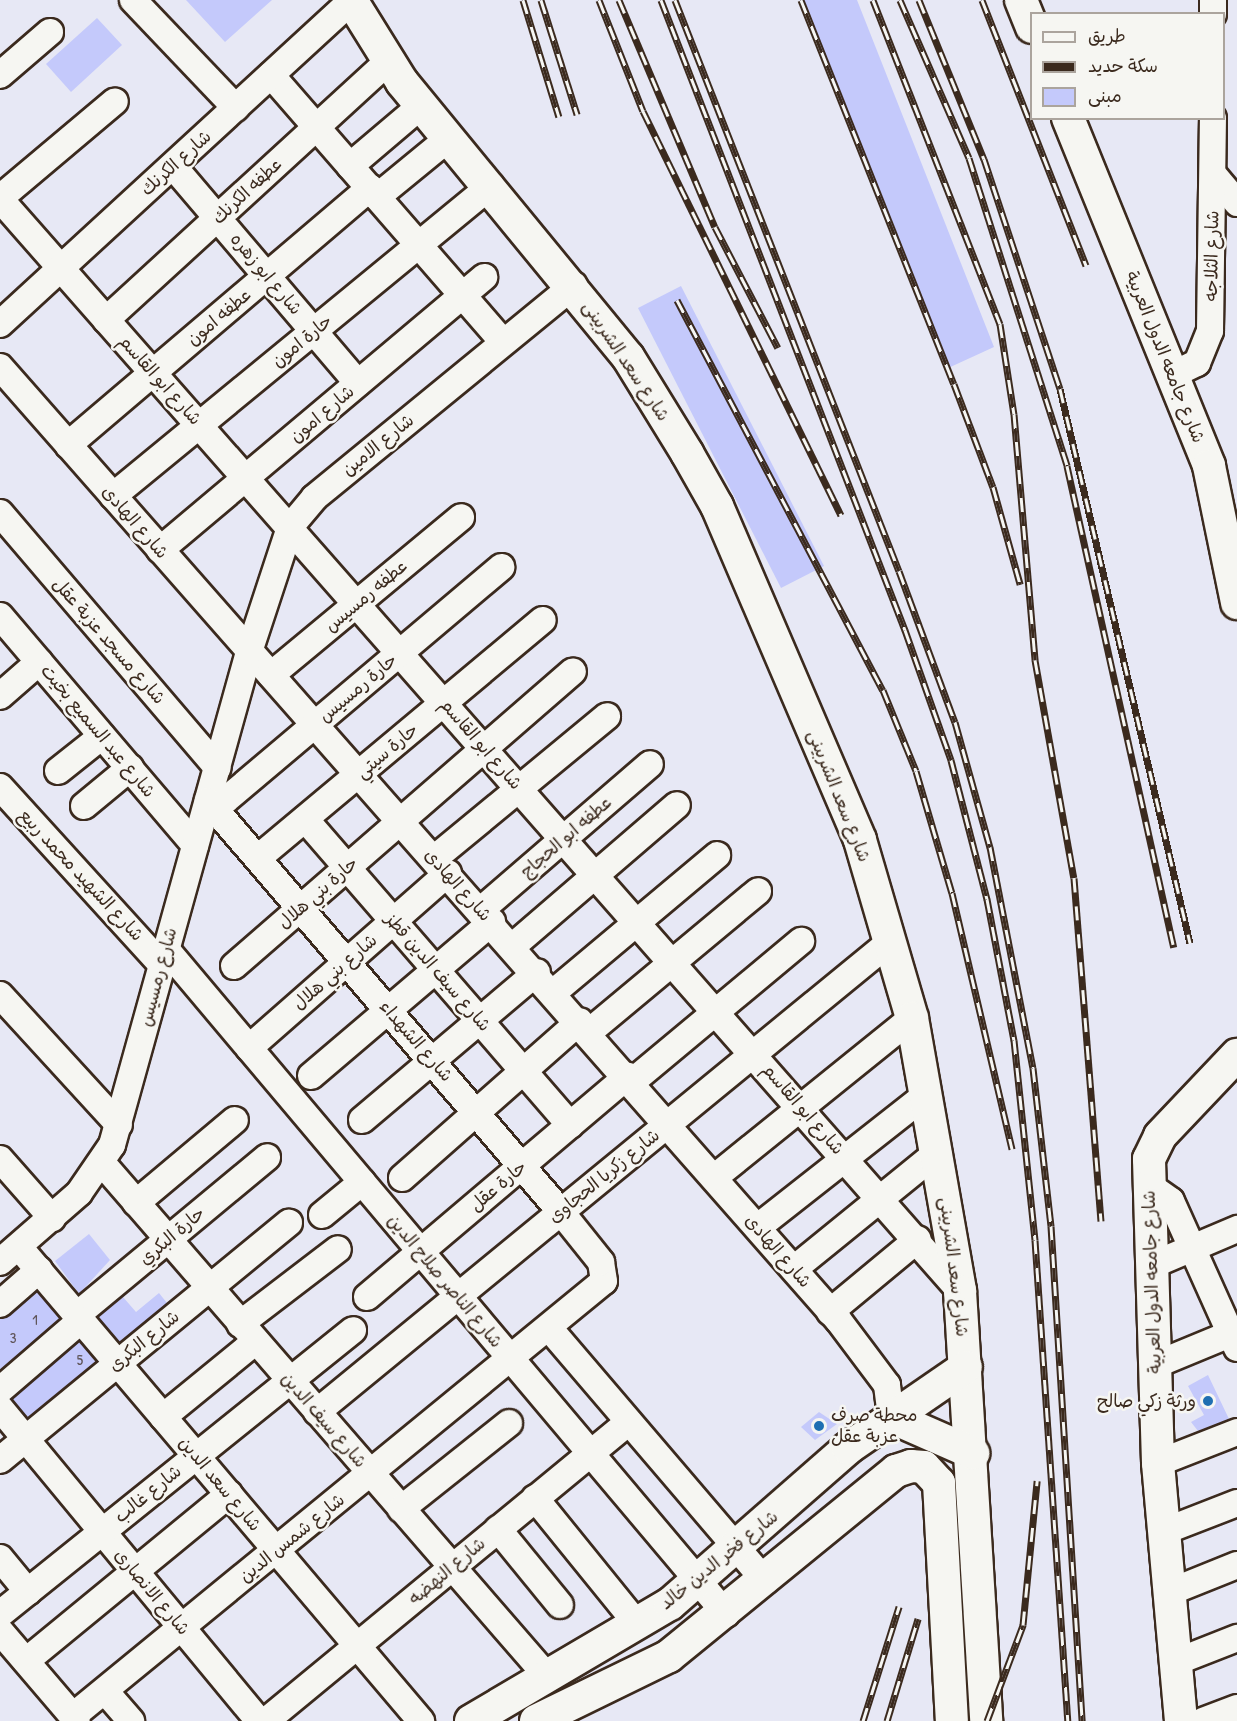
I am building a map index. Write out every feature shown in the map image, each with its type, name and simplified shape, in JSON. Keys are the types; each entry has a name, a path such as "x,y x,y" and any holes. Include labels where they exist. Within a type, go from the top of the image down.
{"main road":[{"path":"1020,0 1030,22"},
{"name":"شارع سعد الشربينى","path":"339,4 574,285 628,357 717,506 860,840 912,1018 928,1093 960,1292 973,1453 986,1721"},
{"name":"شارع جامعه الدول العربية","path":"1069,120 1172,375 1223,465 1237,603"},
{"name":"شارع جامعه الدول العربية","path":"1181,1721 1158,1463 1147,1184 1149,1159 1160,1136 1237,1055"},
{"name":"شارع فخر الدين خالد","path":"471,1721 546,1675 637,1624 699,1582 891,1417 966,1367"},
{"path":"891,1417 973,1453"},
{"path":"536,1721 669,1656 726,1614 896,1471 924,1467 939,1483 952,1721"},
{"path":"951,1689 986,1686"}],"street":[{"path":"133,0 236,108"},
{"name":"شارع الكرنك","path":"0,324 271,75 339,4"},
{"path":"0,75 50,32"},
{"name":"عطفه الكرنك","path":"106,320 388,62"},
{"path":"271,75 503,342"},
{"path":"0,198 115,100"},
{"path":"350,166 422,105"},
{"name":"شارع الثلاجه","path":"1172,375 1197,363 1210,331 1213,120"},
{"name":"عطفه امون","path":"68,445 267,276 373,193 450,137"},
{"name":"شارع ابو زهره","path":"173,166 358,383"},
{"path":"1213,174 1237,203"},
{"name":"حارة امون","path":"113,496 491,186"},
{"name":"شارع ابو القاسم","path":"0,198 918,1239 960,1292"},
{"name":"شارع امون","path":"160,550 484,277"},
{"name":"شارع الامين","path":"249,652 290,527 314,498 574,285"},
{"name":"شارع الهادى","path":"0,367 249,652 631,1078 794,1269 876,1366 887,1385 891,1417"},
{"name":"شارع مسجد عزبة عقل","path":"0,513 218,768"},
{"name":"عطفه رمسيس","path":"271,675 460,517"},
{"name":"حارة رمسيس","path":"211,805 315,724 501,567"},
{"name":"شارع عبد السميع بخيت","path":"0,616 195,845"},
{"name":"حارة سيتي","path":"258,858 543,620"},
{"name":"شارع رمسيس","path":"9,1254 52,1218 103,1164 119,1125 195,845 211,805 218,768 249,652"},
{"path":"0,696 39,662"},
{"name":"حارة بني هلال","path":"234,966 573,671"},
{"name":"شارع بني هلال","path":"249,1048 393,921 441,865 519,788 607,716"},
{"path":"58,771 102,736"},
{"name":"عطفه ابو الحجاج","path":"311,1076 436,970 564,838 650,764"},
{"path":"84,806 130,768"},
{"name":"شارع الشهيد محمد ربيع","path":"0,788 164,956"},
{"path":"513,945 677,804"},
{"name":"شارع الشهداء","path":"211,805 433,1060 601,1262 604,1281 598,1289"},
{"name":"شارع سيف الدين قطز","path":"304,819 570,1125"},
{"path":"554,992 717,855"},
{"path":"402,1178 524,1070 673,962 758,891"},
{"name":"حارة عقل","path":"367,1297 570,1125 717,1012 801,941"},
{"name":"شارع زكريا الحجاوى","path":"317,1412 891,941"},
{"name":"شارع الناصر صلاح الدين","path":"164,956 249,1048 726,1614"},
{"path":"362,1120 537,972"},
{"path":"0,995 119,1125"},
{"path":"715,1177 912,1018"},
{"path":"758,1227 928,1093"},
{"path":"136,1203 235,1120"},
{"path":"794,1269 938,1152"},
{"name":"حارة البكري","path":"0,1390 168,1240 267,1156"},
{"path":"0,1159 52,1218"},
{"name":"شارع سيف الدين","path":"103,1164 546,1675"},
{"path":"322,1215 362,1182"},
{"path":"1147,1184 1171,1201 1235,1338 1155,1365"},
{"name":"شارع البكرى","path":"0,1460 289,1222"},
{"path":"1150,1266 1237,1229"},
{"path":"830,1312 918,1239"},
{"path":"163,1417 338,1249"},
{"name":"شارع سعد الدين","path":"9,1254 39,1270 421,1721"},
{"path":"0,1304 39,1270"},
{"name":"شارع شمس الدين","path":"75,1719 105,1690 598,1289"},
{"path":"549,1328 765,1581"},
{"name":"شارع غالب","path":"0,1614 289,1379 353,1330"},
{"name":"شارع الانصارى","path":"0,1408 259,1721"},
{"name":"شارع النهضه","path":"266,1721 629,1422"},
{"path":"401,1509 509,1424"},
{"path":"1158,1463 1237,1432"},
{"path":"26,1661 229,1494"},
{"path":"536,1498 637,1624"},
{"path":"1165,1531 1237,1503"},
{"path":"498,1529 560,1605"},
{"path":"0,1558 28,1592"},
{"path":"1170,1592 1237,1565"},
{"path":"0,1631 75,1719"},
{"path":"1176,1662 1237,1638"},
{"path":"105,1690 131,1721"},
{"path":"1203,1721 1237,1708"}],"building":[{"path":"186,0 272,0 225,42"},
{"path":"803,0 857,0 994,347 946,369"},
{"path":"97,18 122,45 71,92 46,64"},
{"path":"681,286 824,566 781,588 638,308"},
{"path":"89,1234 110,1260 79,1294 55,1261"},
{"path":"37,1292 60,1318 0,1370 0,1319"},
{"path":"159,1293 167,1303 120,1342 98,1317 123,1297 136,1312"},
{"path":"79,1341 96,1362 28,1418 12,1399"},
{"name":"ورثة زكي صالح","path":"1208,1375 1229,1419 1198,1431 1191,1422 1204,1415 1188,1386"},
{"name":"محطة صرف عزبة عقل","path":"819,1412 837,1424 815,1440 801,1427"}],"railway":[{"path":"523,0 559,117"},
{"path":"541,0 577,114"},
{"path":"599,0 643,111 841,515"},
{"path":"619,0 715,227 778,348"},
{"path":"661,0 905,630 951,760 987,899 1014,1040 1035,1240 1068,1721"},
{"path":"675,0 899,571 955,722 990,847 1033,1068 1051,1226 1082,1721"},
{"path":"801,0 993,487 1020,584"},
{"path":"873,0 1000,324 1014,414 1035,660 1074,878 1101,1221"},
{"path":"900,0 969,158 1067,466 1174,947"},
{"path":"919,0 984,159 1060,389 1190,943"},
{"path":"982,0 1086,265"},
{"path":"677,300 883,690 916,771 952,893 1012,1149"},
{"path":"987,1721 1023,1625 1037,1481"},
{"path":"863,1721 899,1607"},
{"path":"887,1721 918,1619"}],"place":[{"name":"ورثة زكي صالح","path":"1208,1401"},
{"name":"محطة صرف عزبة عقل","path":"819,1426"}]}
